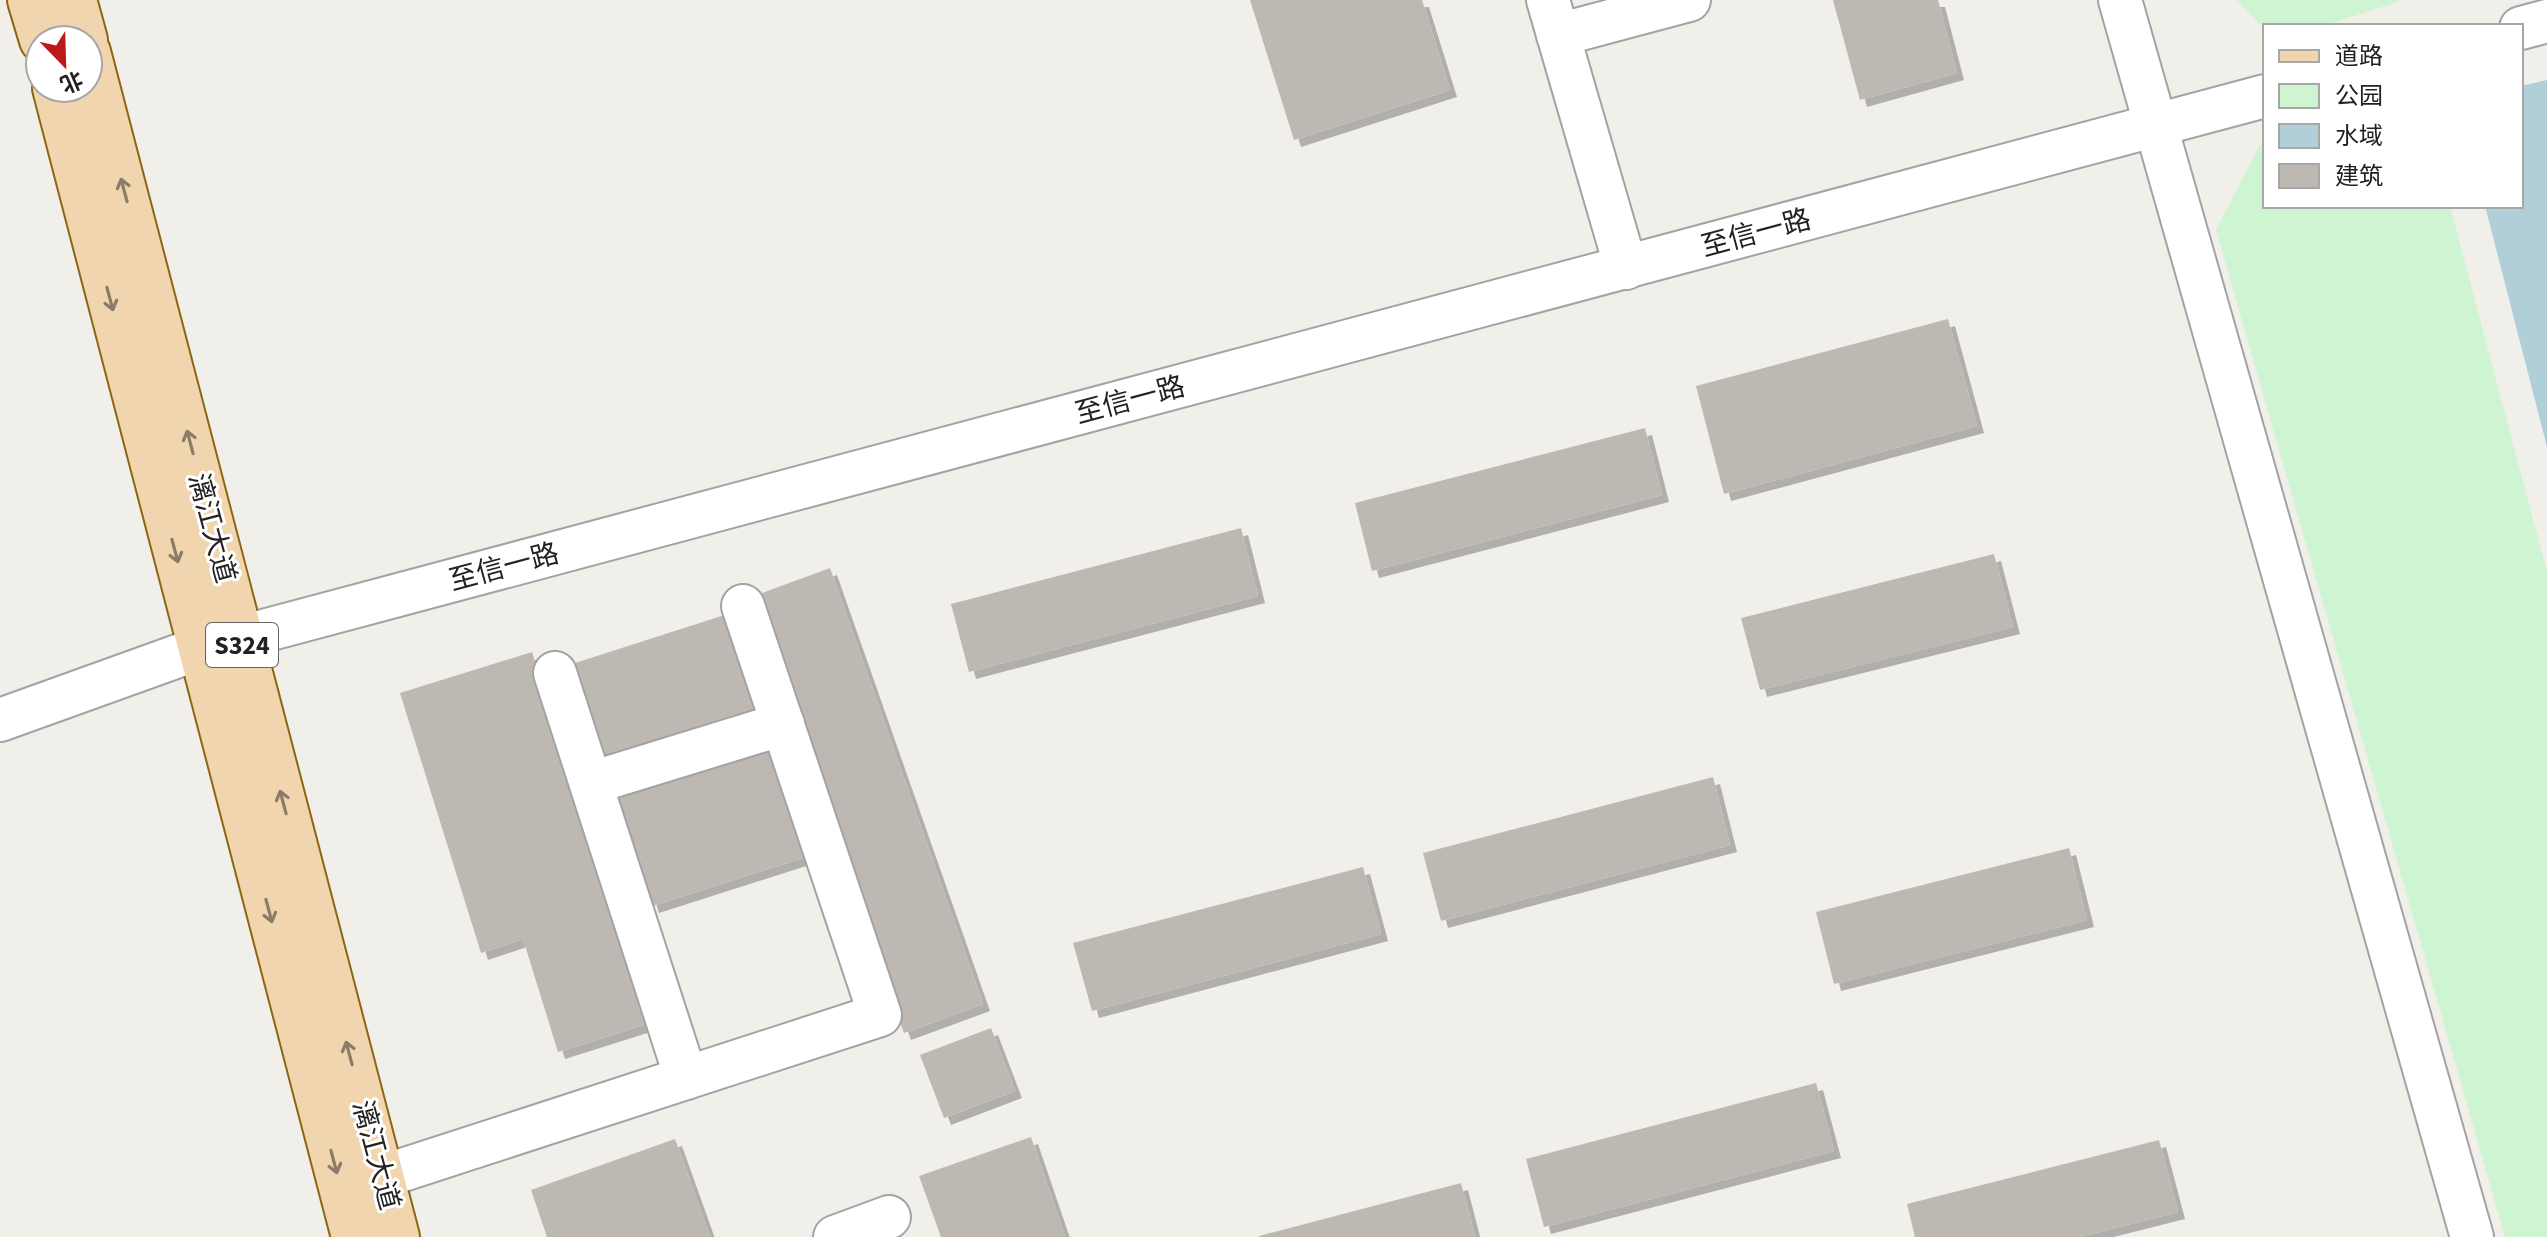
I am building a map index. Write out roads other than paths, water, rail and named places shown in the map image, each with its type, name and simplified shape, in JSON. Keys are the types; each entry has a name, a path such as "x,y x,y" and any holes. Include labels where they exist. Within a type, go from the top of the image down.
{"main road":[{"path":"30,0 37,24"},
{"name":"S324","path":"60,104 220,643 354,1237"},
{"name":"漓江大道","path":"98,104 220,643 397,1237"}],"street":[{"path":"1626,268 1553,18 1689,0"},
{"path":"2120,0 2472,1237"},
{"path":"2523,27 2547,21"},
{"name":"至信一路","path":"0,720 220,643 2263,97"},
{"path":"381,1177 880,1015 743,606"},
{"path":"555,673 686,1078"},
{"path":"591,783 783,724"},
{"path":"835,1237 889,1217"}],"water":[{"path":"2547,80 2547,447 2486,208 2523,208 2523,86"}]}
